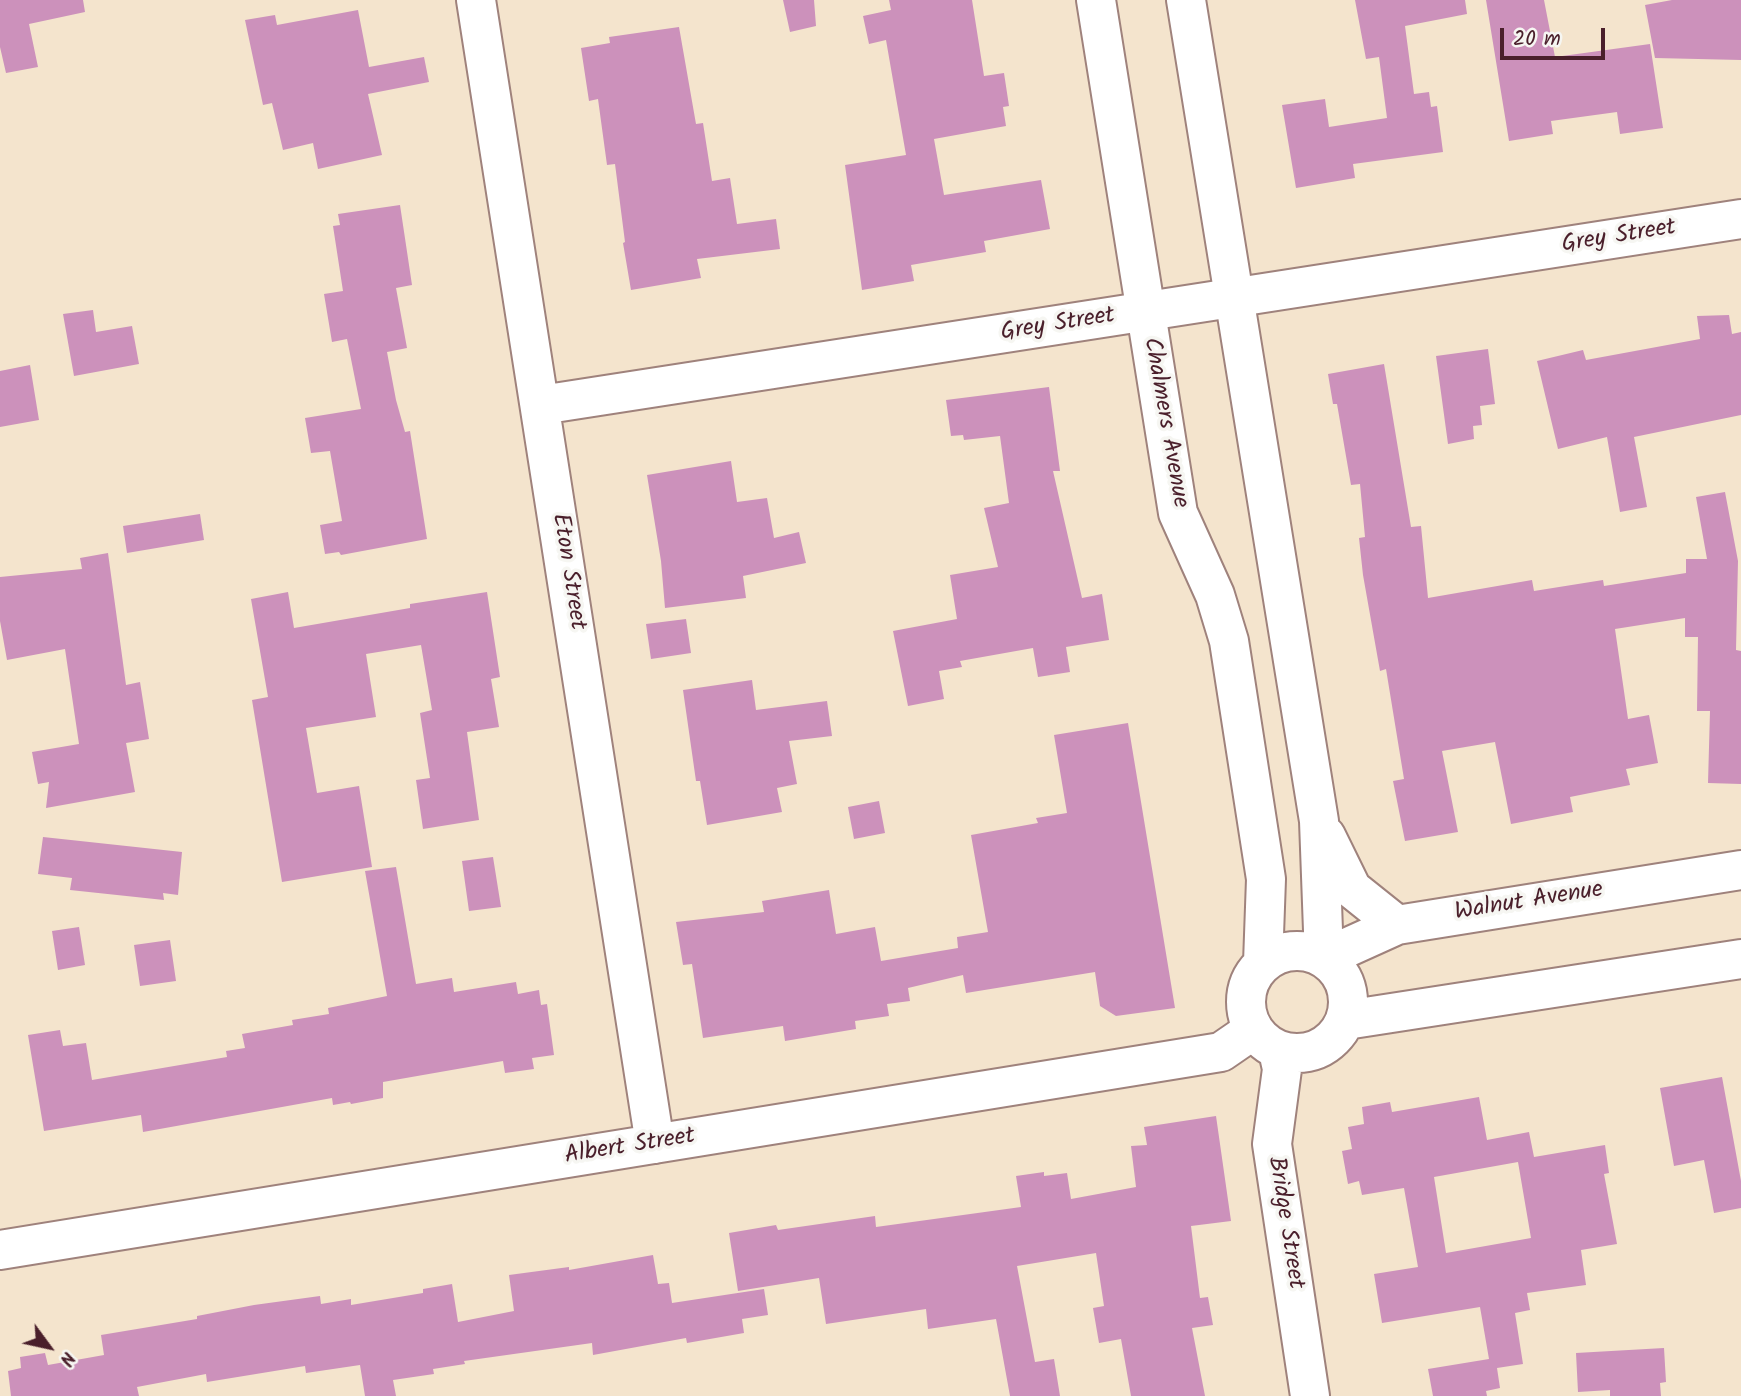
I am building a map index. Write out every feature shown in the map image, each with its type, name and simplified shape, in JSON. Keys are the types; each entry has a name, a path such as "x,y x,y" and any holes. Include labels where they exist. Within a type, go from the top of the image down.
{"street":[{"name":"Eton Street","path":"476,0 655,1144"},
{"name":"Chalmers Avenue","path":"1096,0 1178,513 1215,595 1229,641 1266,879 1263,963"},
{"path":"1186,0 1320,821 1324,958"},
{"name":"Grey Street","path":"541,405 1741,219"},
{"path":"1320,821 1352,889 1396,925"},
{"name":"Walnut Avenue","path":"1324,958 1396,925 1741,870"},
{"path":"1293,950 1310,952 1324,958 1338,970 1346,985 1349,1002 1346,1020 1338,1034 1326,1045 1311,1052 1294,1054 1266,1040 1245,1002 1248,987 1263,963 1277,954 1293,950"},
{"path":"1346,1020 1741,959"},
{"name":"Albert Street","path":"0,1250 1221,1052 1266,1040"},
{"name":"Bridge Street","path":"1266,1040 1282,1069 1272,1143 1310,1396"}],"building":[{"path":"0,0 83,0 85,12 29,24 38,67 6,73 0,47"},
{"path":"783,0 814,0 816,26 790,32"},
{"path":"889,0 972,0 984,76 1004,73 1009,106 1003,107 1006,126 934,139 944,195 1041,180 1050,229 984,241 986,252 911,265 914,281 862,290 845,165 906,155 886,40 869,44 863,16 891,10"},
{"path":"1355,0 1465,0 1467,14 1405,26 1414,94 1429,92 1431,107 1437,106 1443,152 1353,164 1355,178 1296,188 1282,105 1325,99 1329,127 1387,118 1379,57 1366,59"},
{"path":"1486,0 1544,0 1555,57 1650,44 1663,128 1620,134 1617,112 1551,121 1553,134 1509,141"},
{"path":"1672,0 1741,0 1741,60 1655,58 1645,5"},
{"path":"358,10 369,67 424,57 429,82 368,94 382,155 318,169 313,143 283,150 272,103 263,105 245,20 275,15 277,25"},
{"path":"679,27 696,124 703,123 712,181 730,178 737,224 776,219 780,249 697,259 701,278 631,290 615,164 607,165 598,99 589,101 581,48 610,43 609,37"},
{"path":"400,205 412,285 396,288 407,348 387,352 405,432 410,431 427,539 341,555 339,552 325,554 320,525 342,521 330,451 311,453 305,418 361,409 347,339 332,342 324,294 343,291 333,226 340,225 338,214"},
{"path":"93,310 96,332 132,326 139,364 74,376 63,314"},
{"path":"1729,315 1732,334 1741,332 1741,415 1634,437 1647,507 1620,512 1607,437 1558,449 1537,361 1583,350 1586,360 1700,339 1697,316"},
{"path":"1488,349 1495,404 1480,406 1482,425 1473,426 1474,439 1448,444 1436,356"},
{"path":"1384,364 1411,527 1421,526 1428,598 1532,580 1534,591 1603,580 1604,586 1686,573 1686,559 1707,559 1696,497 1725,492 1738,561 1736,650 1741,651 1741,784 1708,783 1710,711 1697,711 1698,637 1685,637 1685,618 1615,629 1628,719 1649,715 1658,763 1626,769 1630,785 1570,797 1573,812 1511,824 1495,742 1442,751 1458,832 1405,841 1393,781 1404,779 1386,669 1380,671 1363,575 1359,538 1365,537 1360,484 1351,485 1337,404 1333,404 1328,374"},
{"path":"30,365 39,420 0,427 0,371"},
{"path":"1049,387 1060,471 1053,471 1082,598 1102,594 1109,640 1066,647 1070,672 1038,677 1033,648 960,661 962,667 939,671 944,699 908,706 893,631 957,619 950,575 998,567 984,508 1009,503 1000,436 964,440 963,435 951,436 946,400"},
{"path":"731,461 737,502 767,498 774,538 799,532 806,563 743,576 746,598 665,608 661,561 647,475"},
{"path":"200,514 204,540 127,553 123,526"},
{"path":"108,553 126,685 140,682 149,739 126,743 135,792 46,808 49,782 38,784 32,752 79,744 65,649 7,660 0,621 0,577 82,569 80,558"},
{"path":"288,592 294,628 410,608 410,604 487,592 500,677 491,679 499,727 467,732 479,820 423,829 416,780 430,778 420,713 432,710 421,645 366,654 376,717 306,728 317,793 359,786 372,867 282,882 252,700 268,697 251,599"},
{"path":"686,619 691,653 651,659 646,624"},
{"path":"752,680 756,710 827,701 832,736 789,741 797,784 777,788 782,812 707,825 700,781 696,781 683,690"},
{"path":"1128,723 1175,1008 1116,1016 1100,1006 1095,972 966,993 963,975 908,988 910,1001 887,1004 889,1016 855,1021 856,1029 785,1041 783,1026 703,1038 692,964 683,965 676,922 764,912 762,901 829,890 836,934 875,927 881,961 958,948 957,937 988,932 971,835 1038,823 1036,818 1067,813 1054,735"},
{"path":"879,801 885,833 854,839 848,807"},
{"path":"43,837 182,852 178,895 163,893 164,900 70,890 72,878 38,874"},
{"path":"493,857 501,907 469,911 462,861"},
{"path":"396,867 416,984 452,978 454,992 516,982 518,994 539,990 541,1005 547,1004 554,1055 532,1058 534,1069 505,1073 503,1061 383,1082 383,1098 351,1104 333,1105 332,1098 143,1132 141,1115 44,1131 28,1035 60,1030 63,1046 86,1043 92,1080 227,1057 226,1051 245,1048 242,1034 293,1025 292,1020 329,1014 328,1008 387,996 365,871"},
{"path":"79,927 85,965 58,970 52,931"},
{"path":"170,940 176,981 140,986 134,945"},
{"path":"1722,1077 1741,1181 1741,1208 1714,1213 1704,1160 1674,1166 1660,1088"},
{"path":"1479,1097 1487,1140 1529,1132 1534,1157 1605,1145 1609,1173 1604,1174 1617,1244 1581,1250 1586,1285 1527,1293 1530,1310 1515,1313 1523,1364 1497,1368 1500,1388 1486,1391 1487,1396 1433,1396 1428,1369 1489,1359 1480,1307 1382,1323 1374,1274 1418,1267 1404,1188 1362,1195 1359,1181 1348,1184 1342,1151 1352,1149 1348,1127 1364,1124 1362,1107 1390,1102 1392,1112","holes":["1518,1162 1531,1238 1446,1253 1434,1177"]},
{"path":"1216,1116 1231,1221 1191,1226 1200,1298 1208,1297 1213,1325 1192,1328 1205,1396 1131,1396 1121,1339 1099,1343 1093,1308 1104,1306 1096,1253 1017,1266 1035,1362 1054,1359 1060,1396 1010,1396 996,1319 928,1329 926,1309 826,1324 819,1278 738,1291 729,1233 776,1225 778,1230 875,1216 876,1227 1021,1207 1016,1176 1044,1172 1044,1176 1067,1173 1071,1199 1136,1187 1131,1146 1147,1145 1144,1127"},
{"path":"653,1255 658,1284 669,1283 672,1303 764,1289 768,1315 742,1319 744,1333 687,1343 686,1338 593,1355 592,1343 464,1361 465,1364 433,1369 434,1374 393,1380 396,1396 365,1396 360,1365 306,1373 305,1366 207,1382 206,1374 137,1387 139,1396 11,1396 8,1371 21,1368 20,1357 45,1353 48,1365 104,1355 101,1335 197,1319 197,1316 254,1305 320,1296 321,1304 351,1299 351,1305 423,1293 423,1289 452,1284 458,1322 514,1311 509,1275 569,1267 569,1270"},
{"path":"1664,1348 1666,1382 1660,1383 1661,1396 1610,1396 1610,1390 1578,1392 1576,1353"}]}
